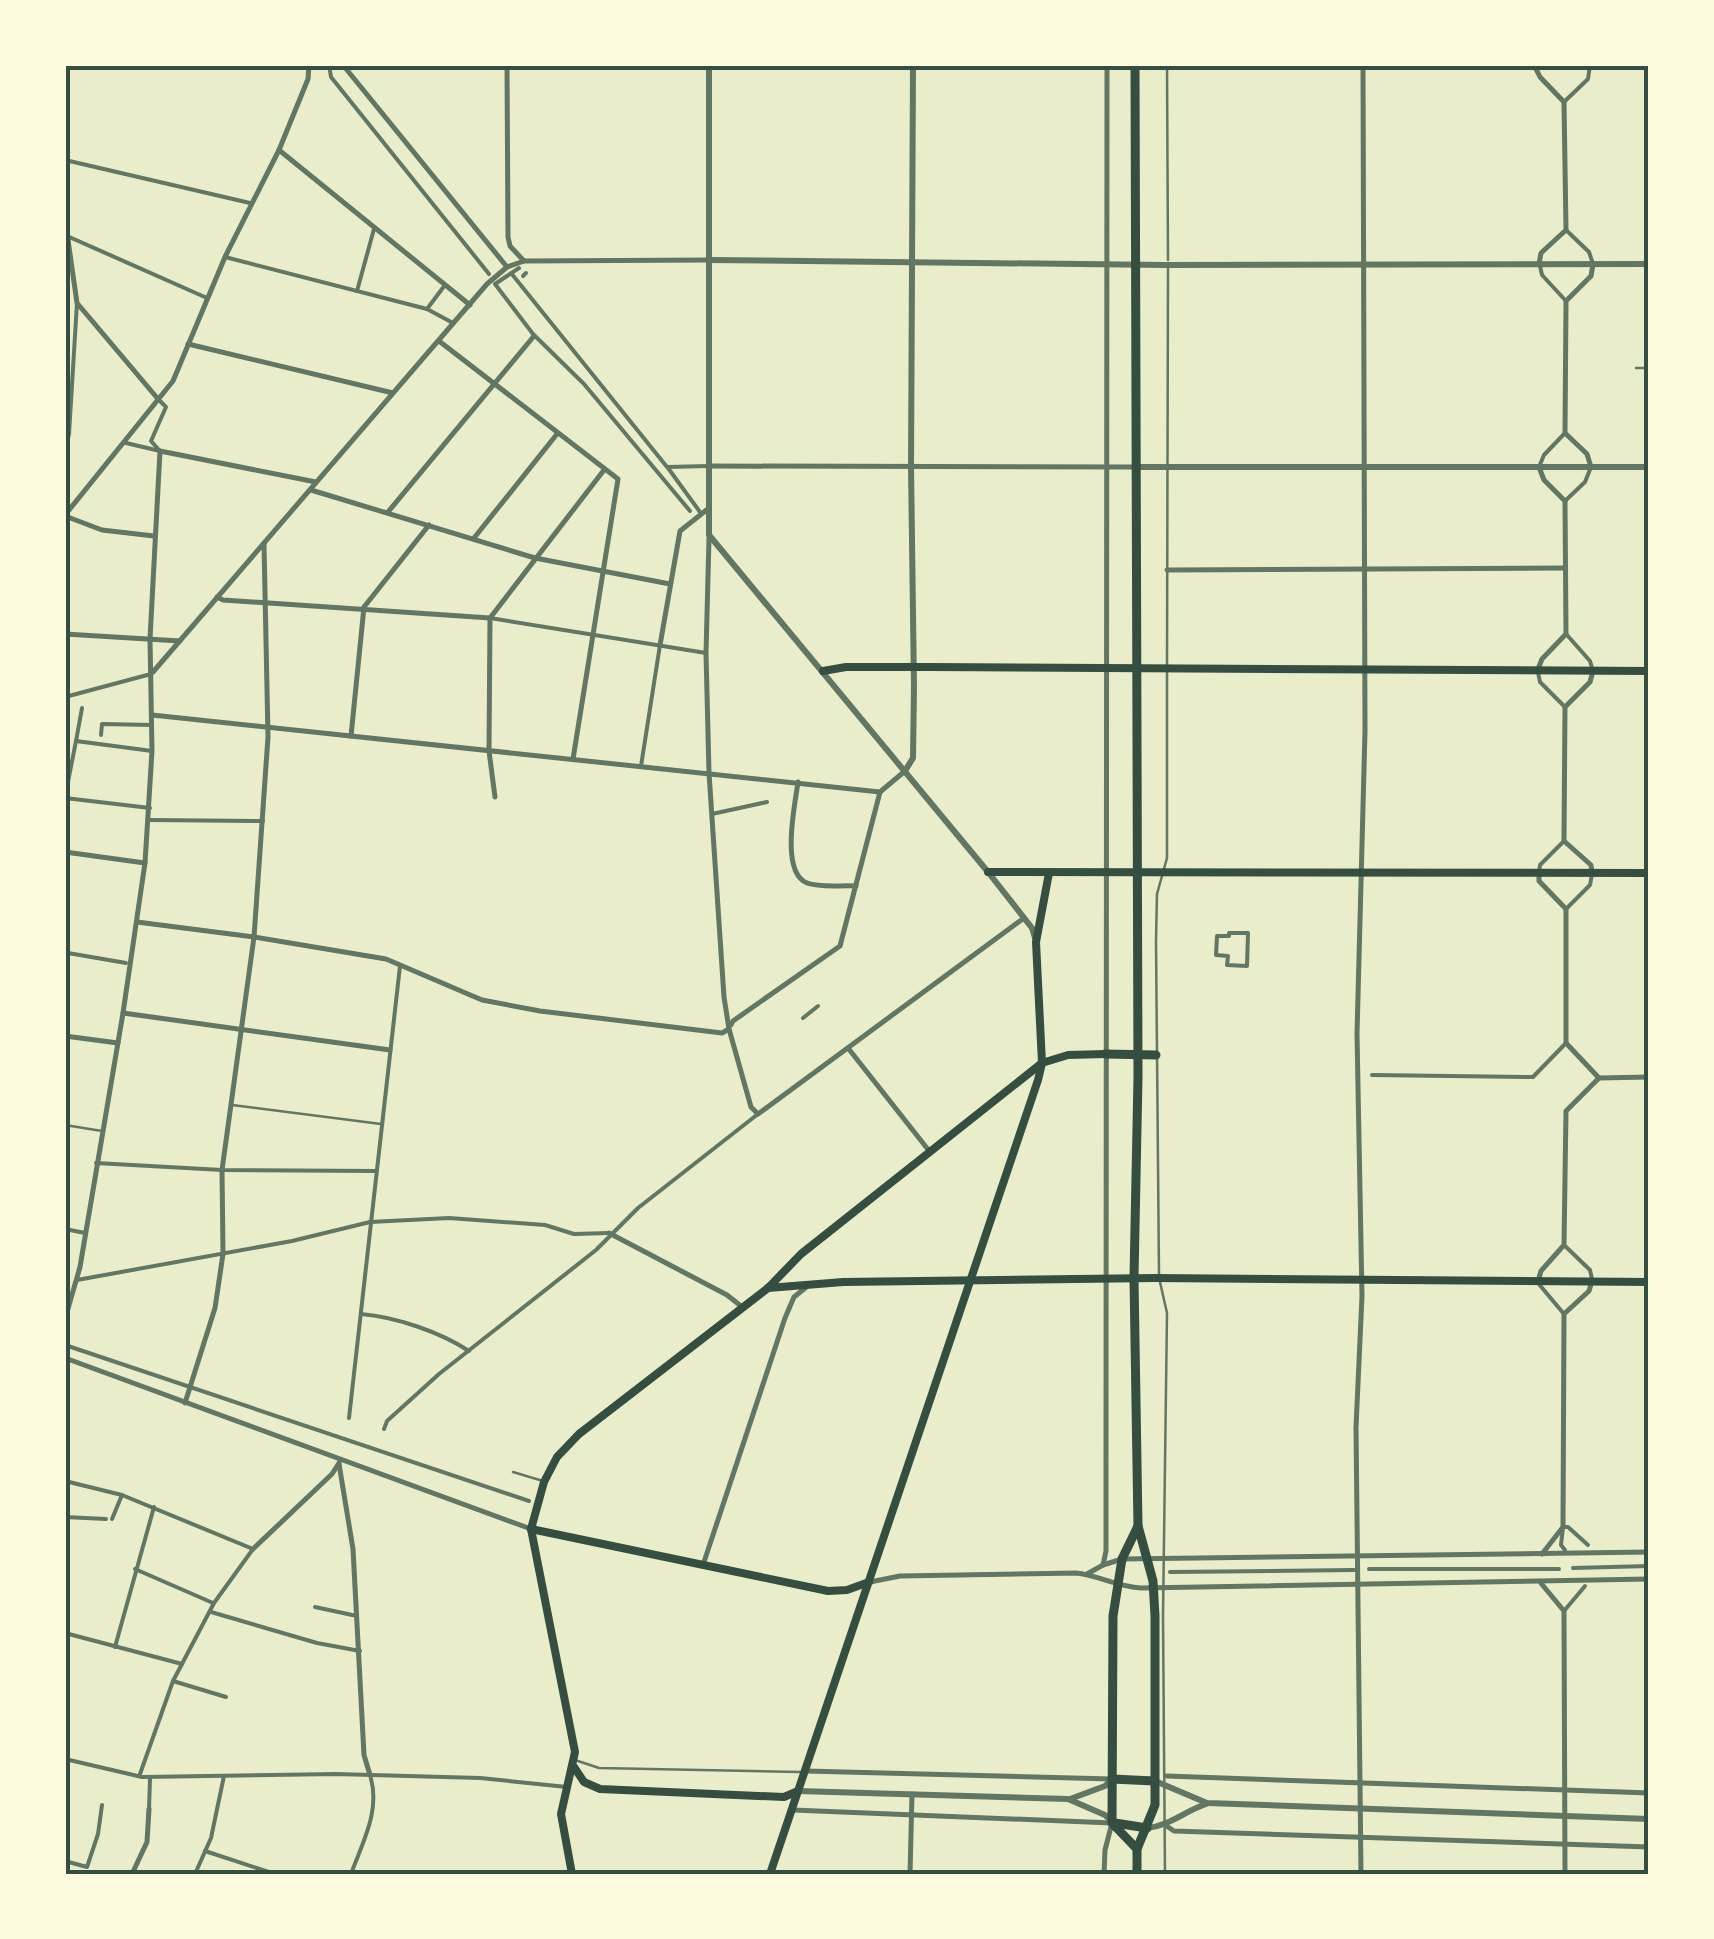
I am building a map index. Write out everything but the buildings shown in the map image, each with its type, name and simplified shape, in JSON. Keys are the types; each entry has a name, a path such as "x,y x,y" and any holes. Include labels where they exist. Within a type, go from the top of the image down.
{"main road":[{"path":"1135,65 1138,1055 1134,1278 1138,1526 1158,1587 1162,1780 1136,1849 1137,1874"},
{"path":"822,671 846,667 1649,671"},
{"path":"988,872 1649,873"},
{"path":"770,1874 1042,1063 1036,942 1050,873"},
{"path":"572,1874 562,1814 574,1748 531,1529 544,1482 557,1458 579,1434 768,1288 794,1260 1042,1063 1068,1055 1156,1056"},
{"path":"768,1288 1134,1278 1649,1282"},
{"path":"1136,1849 1112,1822 1113,1616 1122,1559 1138,1526"},
{"path":"531,1529 836,1592 869,1582"},
{"path":"574,1763 584,1782 600,1789 784,1797 798,1791"},
{"path":"1112,1779 1162,1780"},
{"path":"784,1797 791,1810"},
{"path":"1112,1822 1147,1828"}],"street":[{"path":"154,536 102,530 65,515 173,381 207,298 279,150 308,79 308,65"},
{"path":"343,65 700,512"},
{"path":"507,65 508,237 510,246 524,262"},
{"path":"709,65 708,773 724,997 729,1029 752,1107 758,1114"},
{"path":"137,922 386,959 478,999 540,1011 722,1033 733,1021 840,946 880,792 905,772 913,758 913,65"},
{"path":"1102,1564 1106,1551 1108,65"},
{"path":"1362,1874 1356,1427 1362,1280 1357,1034 1363,873 1365,570 1363,65"},
{"path":"1534,65 1564,102 1566,230 1540,260 1542,275 1566,301 1565,432 1544,454 1539,467 1544,480 1565,502 1566,634 1590,661 1593,671 1565,706 1564,841 1540,865 1538,874 1539,881 1566,909 1566,1043 1599,1078"},
{"path":"1564,102 1588,79 1590,65"},
{"path":"330,70 490,274"},
{"path":"279,150 470,305"},
{"path":"65,160 253,204"},
{"path":"65,219 77,304 70,434 65,450"},
{"path":"357,291 374,229"},
{"path":"1566,230 1590,252 1593,264 1591,276 1566,301"},
{"path":"67,236 207,298"},
{"path":"226,257 427,309 454,324"},
{"path":"65,697 151,674 470,305 508,269 524,262 1168,265 1540,260 1649,264"},
{"path":"519,268 508,269 495,284 534,336 584,384 690,511"},
{"path":"65,272 74,272"},
{"path":"427,309 446,285"},
{"path":"65,1319 76,1280 124,1013 145,862 152,752 150,639 160,460 160,451 151,441 166,407 77,304"},
{"path":"388,512 534,336"},
{"path":"439,340 618,479 574,759"},
{"path":"188,344 393,393"},
{"path":"1565,432 1590,457 1591,467 1586,482 1565,502"},
{"path":"474,538 557,434"},
{"path":"123,442 316,482"},
{"path":"667,467 1649,467"},
{"path":"494,796 489,751 490,618 604,470"},
{"path":"310,490 536,558 670,584"},
{"path":"641,766 680,531 709,508"},
{"path":"351,736 364,607 429,525"},
{"path":"709,535 988,872 1024,918 1036,942"},
{"path":"184,1403 215,1308 222,1254 222,1170 254,937 269,728 264,544"},
{"path":"1167,570 1565,568"},
{"path":"218,596 223,600 490,618 706,653"},
{"path":"65,634 180,641"},
{"path":"1565,706 1540,682 1538,671 1540,663 1566,634"},
{"path":"82,708 65,797 150,808"},
{"path":"152,715 880,792"},
{"path":"100,740 102,724 152,725"},
{"path":"76,741 100,740 152,752"},
{"path":"798,782 791,852 796,874 809,884 858,886"},
{"path":"712,814 767,802"},
{"path":"148,820 264,821"},
{"path":"1564,841 1591,865 1592,873 1590,886 1566,909"},
{"path":"65,852 145,862"},
{"path":"384,1429 387,1421 469,1351 758,1114 1024,918"},
{"path":"1248,933 1247,966 1228,964 1228,956 1216,956 1216,936 1248,933"},
{"path":"65,971 68,953 126,962"},
{"path":"349,1418 401,965"},
{"path":"803,1018 818,1006"},
{"path":"124,1013 390,1050"},
{"path":"65,1036 118,1043"},
{"path":"1372,1075 1533,1077 1566,1043"},
{"path":"848,1047 930,1152"},
{"path":"1565,1550 1560,1545 1564,1314 1538,1282 1540,1271 1564,1245 1566,1111 1599,1078 1649,1076"},
{"path":"96,1164 376,1171"},
{"path":"76,1280 370,1222 449,1218 532,1224 574,1234 610,1233 727,1294 742,1306"},
{"path":"65,1229 85,1233"},
{"path":"1564,1245 1590,1270 1592,1282 1589,1291 1564,1314"},
{"path":"702,1566 785,1318 794,1297 811,1284"},
{"path":"361,1314 405,1324 469,1351"},
{"path":"65,1344 528,1501"},
{"path":"65,1358 339,1465 531,1529"},
{"path":"140,1776 173,1681 214,1603 254,1549 339,1465"},
{"path":"339,1465 353,1550 364,1755 376,1794 351,1874"},
{"path":"65,1481 154,1507 254,1549"},
{"path":"65,1517 109,1519 122,1496"},
{"path":"115,1647 154,1507"},
{"path":"1543,1550 1562,1526"},
{"path":"1562,1526 1588,1545"},
{"path":"1087,1574 1102,1564 1122,1559 1543,1550 1649,1552"},
{"path":"1573,1568 1649,1566"},
{"path":"1369,1569 1558,1568"},
{"path":"135,1569 214,1603"},
{"path":"1170,1572 1354,1570"},
{"path":"869,1582 900,1576 1087,1574 1118,1586 1158,1587 1649,1579"},
{"path":"1540,1582 1564,1610 1565,1874"},
{"path":"1564,1610 1585,1586"},
{"path":"316,1607 358,1616"},
{"path":"211,1612 317,1643 360,1650"},
{"path":"65,1633 182,1664"},
{"path":"173,1681 226,1697"},
{"path":"65,1759 150,1778 370,1775 480,1778 567,1787"},
{"path":"806,1771 1112,1779"},
{"path":"196,1874 206,1851 224,1776"},
{"path":"132,1874 148,1842 150,1778"},
{"path":"798,1791 1068,1799 1105,1786 1112,1779"},
{"path":"1162,1780 1649,1793"},
{"path":"1162,1780 1207,1804"},
{"path":"910,1874 912,1794"},
{"path":"1068,1799 1112,1822"},
{"path":"1147,1828 1165,1825 1187,1810 1207,1804 1649,1819"},
{"path":"65,1861 87,1867 102,1805"},
{"path":"791,1810 1112,1822"},
{"path":"1104,1874 1112,1822"},
{"path":"1165,1825 1174,1831 1649,1847"},
{"path":"206,1851 275,1874"}],"lane":[{"path":"1158,1587 1166,1558 1168,1313 1156,1244 1157,894 1165,872 1167,670 1167,65"},
{"path":"1636,368 1649,368"},
{"path":"231,1104 381,1124"},
{"path":"65,1125 102,1131"},
{"path":"513,1472 544,1482"},
{"path":"574,1763 599,1768 782,1774 806,1771"},
{"path":"1162,1780 1165,1874"}]}
